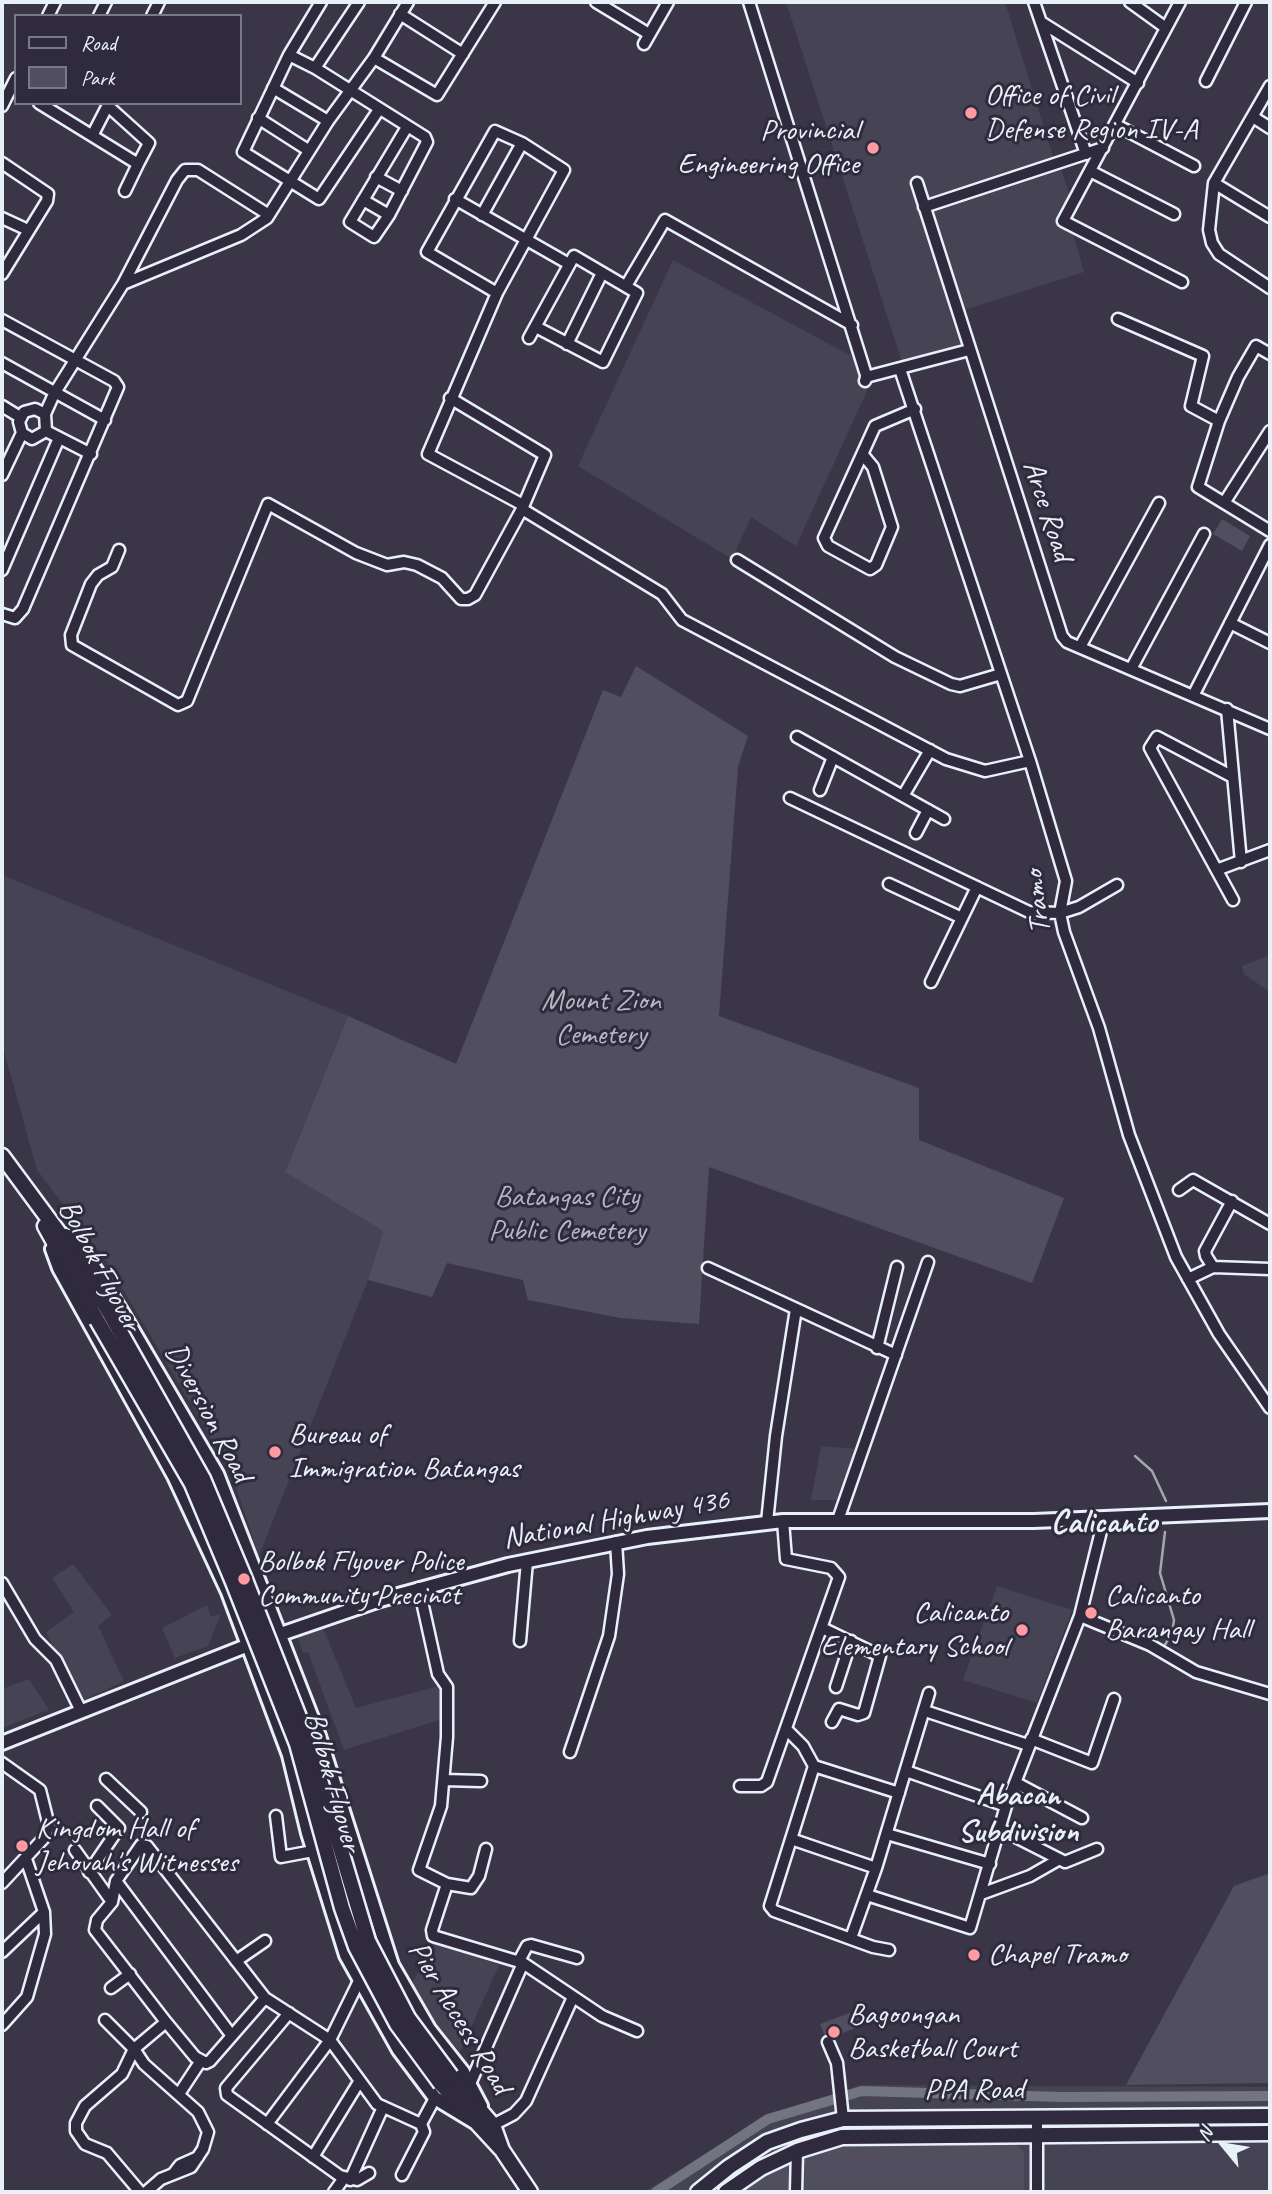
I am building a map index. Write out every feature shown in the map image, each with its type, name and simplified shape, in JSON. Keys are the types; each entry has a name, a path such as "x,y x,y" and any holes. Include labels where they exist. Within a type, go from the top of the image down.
{"highway":[{"name":"Diversion Road","path":"2,1156 34,1203"},
{"name":"Bolbok Flyover","path":"34,1203 63,1262 103,1316 192,1484 297,1744 342,1908 356,1947 397,2024 442,2086 484,2121"},
{"name":"PPA Road","path":"698,2192 729,2167 767,2143 800,2130 843,2119 1270,2116"},
{"name":"Pier Access Road","path":"484,2121 502,2150"},
{"name":"Pier Access Road","path":"484,2121 530,2192"},
{"name":"PPA Road","path":"1037,2134 1270,2133"},
{"path":"726,2192 761,2168 825,2141 860,2135 1037,2134"}],"main road":[{"name":"Diversion Road","path":"34,1203 85,1253 216,1474 279,1634"},
{"name":"Diversion Road","path":"34,1203 59,1268 174,1476 228,1592 246,1646"},
{"name":"National Highway 436","path":"2,1743 246,1646 419,1588 616,1542 783,1521 972,1522 1270,1511"},
{"name":"Pier Access Road","path":"279,1634 327,1761 348,1823 367,1896 392,1965 429,2029 470,2084 484,2121"},
{"name":"Pier Access Road","path":"246,1646 289,1755 337,1932 359,1982 399,2050 442,2086"}],"street":[{"path":"321,2 289,55 243,152 314,198 324,196 378,111"},
{"path":"122,284 241,235 269,215 308,150 374,58 408,2"},
{"path":"374,58 437,95 495,2"},
{"path":"596,2 646,39 668,2"},
{"path":"749,2 852,325 865,380 970,350"},
{"path":"1034,2 1086,154"},
{"path":"1130,2 1166,28"},
{"path":"1180,2 1063,221 1182,282"},
{"path":"1206,80 1246,2"},
{"path":"315,68 355,3"},
{"path":"400,14 463,54"},
{"path":"1041,22 1138,83"},
{"path":"289,55 315,68 350,93 407,127 427,142 377,236 371,236 350,222 407,127"},
{"path":"2,106 14,86"},
{"path":"1270,86 1214,183 1210,196 1212,243 1220,254 1270,288"},
{"path":"273,88 328,121"},
{"path":"93,134 108,105"},
{"path":"109,105 149,143 125,191"},
{"path":"54,107 138,164"},
{"path":"1253,117 1270,128"},
{"path":"258,118 308,150"},
{"path":"1116,125 1194,166"},
{"path":"497,293 426,252 491,134 499,132 522,143 564,170 497,293 428,454 523,507 662,594 682,620 959,765 985,771 1030,761"},
{"path":"482,215 522,143"},
{"path":"924,207 1102,148"},
{"path":"2,163 48,194 47,201 2,274"},
{"path":"46,431 45,414 54,394 122,284 177,180 185,170 198,170 269,215"},
{"path":"1090,171 1174,214"},
{"path":"376,177 402,191"},
{"name":"Arce Road","path":"917,183 1062,636 1067,642 1080,648 1194,694 1270,729"},
{"path":"1214,183 1270,215"},
{"path":"455,199 569,264"},
{"path":"363,200 389,215"},
{"path":"2,218 28,230"},
{"path":"626,286 665,220 852,325"},
{"path":"530,338 574,256 637,293 603,362 536,327"},
{"path":"567,344 602,273"},
{"path":"1118,319 1203,356 1191,406 1219,421"},
{"path":"2,320 117,383 118,391 23,609 15,618 2,614"},
{"path":"1270,354 1256,346 1219,421 1198,487 1270,531"},
{"path":"2,363 105,420"},
{"name":"Tramo","path":"900,369 1030,761 1066,881 1060,913 1098,1028 1129,1135 1166,1237 1224,1344 1270,1408"},
{"path":"119,550 112,567 98,575 91,584 71,635 72,645 178,705 187,701 268,504 356,553 387,565 404,562 417,565 442,578 461,599 475,595 523,507 545,455 450,398"},
{"path":"2,406 20,417"},
{"path":"20,417 29,410 45,414"},
{"path":"863,455 873,467 892,527 876,565 870,569 824,541 863,455 879,423 915,410"},
{"path":"2,475 6,452 22,433 20,417"},
{"path":"46,431 91,454"},
{"path":"22,433 32,439 46,431"},
{"path":"1224,503 1270,431"},
{"path":"2,570 59,438"},
{"path":"1080,648 1159,503"},
{"path":"1131,668 1204,534"},
{"path":"1194,694 1265,560 1270,545"},
{"path":"737,560 895,657 951,684 960,686 1001,674"},
{"path":"1230,623 1270,643"},
{"path":"1227,709 1241,862"},
{"path":"797,737 944,819"},
{"path":"1233,776 1157,737 1150,748 1219,869 1233,900"},
{"path":"903,796 930,750"},
{"path":"820,790 833,757"},
{"path":"790,798 1029,912 1060,913 1079,907 1117,885"},
{"path":"916,833 928,810"},
{"path":"1219,869 1270,850"},
{"path":"890,884 962,918"},
{"path":"931,982 977,887"},
{"path":"1180,1190 1193,1180 1270,1224"},
{"path":"1213,1267 1205,1251 1232,1201"},
{"path":"838,1520 928,1262"},
{"path":"877,1348 897,1267"},
{"path":"1188,1279 1213,1267 1270,1269"},
{"path":"708,1268 896,1355"},
{"path":"767,1522 776,1436 796,1309"},
{"path":"867,1895 970,1928 1006,1806 1080,1616 1104,1519"},
{"path":"740,1786 761,1786 767,1782 838,1575 831,1568 786,1559 783,1521"},
{"path":"570,1752 609,1636 618,1574 616,1542"},
{"path":"520,1641 527,1561"},
{"path":"2,1583 35,1639 56,1660 81,1711"},
{"path":"419,1588 438,1674 447,1687 444,1780 439,1816 419,1870 447,1884 467,1888 474,1885 486,1849"},
{"path":"1080,1616 1150,1645 1196,1672 1270,1694"},
{"path":"822,1628 878,1653 880,1661 864,1713 858,1715 838,1709 832,1723"},
{"path":"836,1687 851,1641"},
{"path":"851,1938 887,1834 929,1693"},
{"path":"925,1711 1092,1763 1114,1699"},
{"path":"786,1730 803,1746 814,1766 899,1793"},
{"path":"2,1763 40,1790 48,1814 48,1826 43,1839 2,1883"},
{"path":"814,1766 769,1906 873,1947 889,1950"},
{"path":"906,1771 1006,1806"},
{"path":"106,1779 141,1812"},
{"path":"444,1780 481,1781"},
{"path":"1016,1783 1082,1818"},
{"path":"89,1872 119,1828 97,1806"},
{"path":"276,1816 281,1857 313,1851"},
{"path":"1000,1829 1065,1862 1097,1849"},
{"path":"887,1834 990,1864"},
{"path":"791,1839 876,1868"},
{"path":"200,2062 95,1930 97,1920 112,1902 116,1881 138,1848 147,1846 265,1998 330,2040 373,2101 421,2124 424,2132 402,2175"},
{"path":"75,1850 112,1902"},
{"path":"2,2025 27,1997 45,1934 44,1912 26,1859"},
{"path":"981,1894 1030,1876 1058,1860"},
{"path":"116,1881 232,2036"},
{"path":"447,1884 432,1930 433,1936 521,1962 602,2016 637,2031"},
{"path":"2,1952 44,1912"},
{"path":"236,1961 265,1941"},
{"path":"470,2084 527,1946 577,1958"},
{"path":"111,1989 130,1974"},
{"path":"267,2124 330,2040 359,1982"},
{"path":"484,2121 514,2114 526,2101 573,1997"},
{"path":"200,2062 210,2061 265,1998"},
{"path":"289,2013 226,2088 227,2095 347,2179 360,2179 369,2173"},
{"path":"105,2020 134,2049 144,2064 179,2094 208,2126 208,2137 198,2157 186,2161 173,2174 161,2179 146,2192"},
{"path":"140,2192 107,2153 85,2144 76,2131 76,2123 85,2106 122,2074 134,2049 166,2022"},
{"path":"828,2042 837,2063 843,2119"},
{"path":"179,2094 200,2062"},
{"path":"313,2157 359,2082"},
{"path":"421,2124 442,2086"},
{"path":"334,2192 347,2179 383,2107"},
{"path":"1037,2116 1037,2192"},
{"path":"796,2192 797,2151"}],"shaded area":[{"path":"786,2 1005,2 1054,160 917,206 961,346 902,362"},
{"path":"1060,166 1070,196 1057,222 1072,230 1084,272 964,310 932,208"},
{"path":"673,260 857,359 867,391 796,546 751,517 732,559 578,466"},
{"path":"2,875 348,1016 285,1172 383,1231 368,1280 259,1556 234,1481 206,1429 106,1261 37,1170 2,1044"},
{"path":"1270,955 1270,992 1244,974 1242,966"},
{"path":"821,1446 860,1449 841,1500 811,1500"},
{"path":"73,1564 112,1615 98,1626 124,1681 80,1702 46,1632 74,1612 52,1578"},
{"name":"Calicanto Elementary School","path":"997,1586 1072,1610 1037,1703 963,1680"},
{"path":"207,1605 211,1617 221,1614 208,1646 175,1658 162,1628"},
{"path":"323,1628 356,1708 439,1686 443,1689 442,1719 344,1750 308,1652 303,1653 298,1638"},
{"path":"29,1679 49,1710 2,1728 2,1689"},
{"path":"433,1941 499,1965 460,2052 435,2024 412,1984"},
{"path":"861,2085 1270,2087 1270,2192 644,2192 765,2116"}],"green space":[{"path":"1222,519 1250,536 1242,551 1213,534"},
{"path":"636,666 748,736 738,767 719,1016 919,1088 919,1140 1064,1198 1032,1283 709,1167 699,1324 620,1318 528,1300 523,1280 447,1263 432,1297 368,1280 383,1231 285,1172 348,1016 456,1064 603,690 621,697"},
{"path":"1270,1873 1270,2083 1126,2085 1234,1886"},
{"name":"Bagoongan Basketball Court","path":"860,2009 865,2024 826,2040 820,2024"},
{"path":"1014,2142 1024,2152 1024,2192 801,2192 801,2155 842,2145"},
{"path":"792,2160 793,2192 739,2192 756,2181"}],"waterway":[{"path":"1135,1456 1152,1471 1166,1501"},
{"path":"1163,1648 1172,1633 1174,1620 1160,1573 1165,1532"},
{"path":"656,2192 768,2119 862,2091 1062,2097 1270,2096"}],"place":[{"name":"Office of Civil Defense Region IV-A","path":"971,113"},
{"name":"Provincial Engineering Office","path":"873,148"},
{"name":"Bureau of Immigration Batangas","path":"275,1452"},
{"name":"Bolbok Flyover Police Community Precinct","path":"244,1579"},
{"name":"Calicanto Barangay Hall","path":"1091,1613"},
{"name":"Calicanto Elementary School","path":"1022,1630"},
{"name":"Kingdom Hall of Jehovah's Witnesses","path":"22,1846"},
{"name":"Chapel Tramo","path":"974,1955"},
{"name":"Bagoongan Basketball Court","path":"834,2032"}],"district":[{"name":"Calicanto","path":"1104,1523"},
{"name":"Abacan Subdivision","path":"1018,1814"}],"park label":[{"name":"Mount Zion Cemetery","path":"601,1018"},
{"name":"Batangas City Public Cemetery","path":"567,1214"}]}
